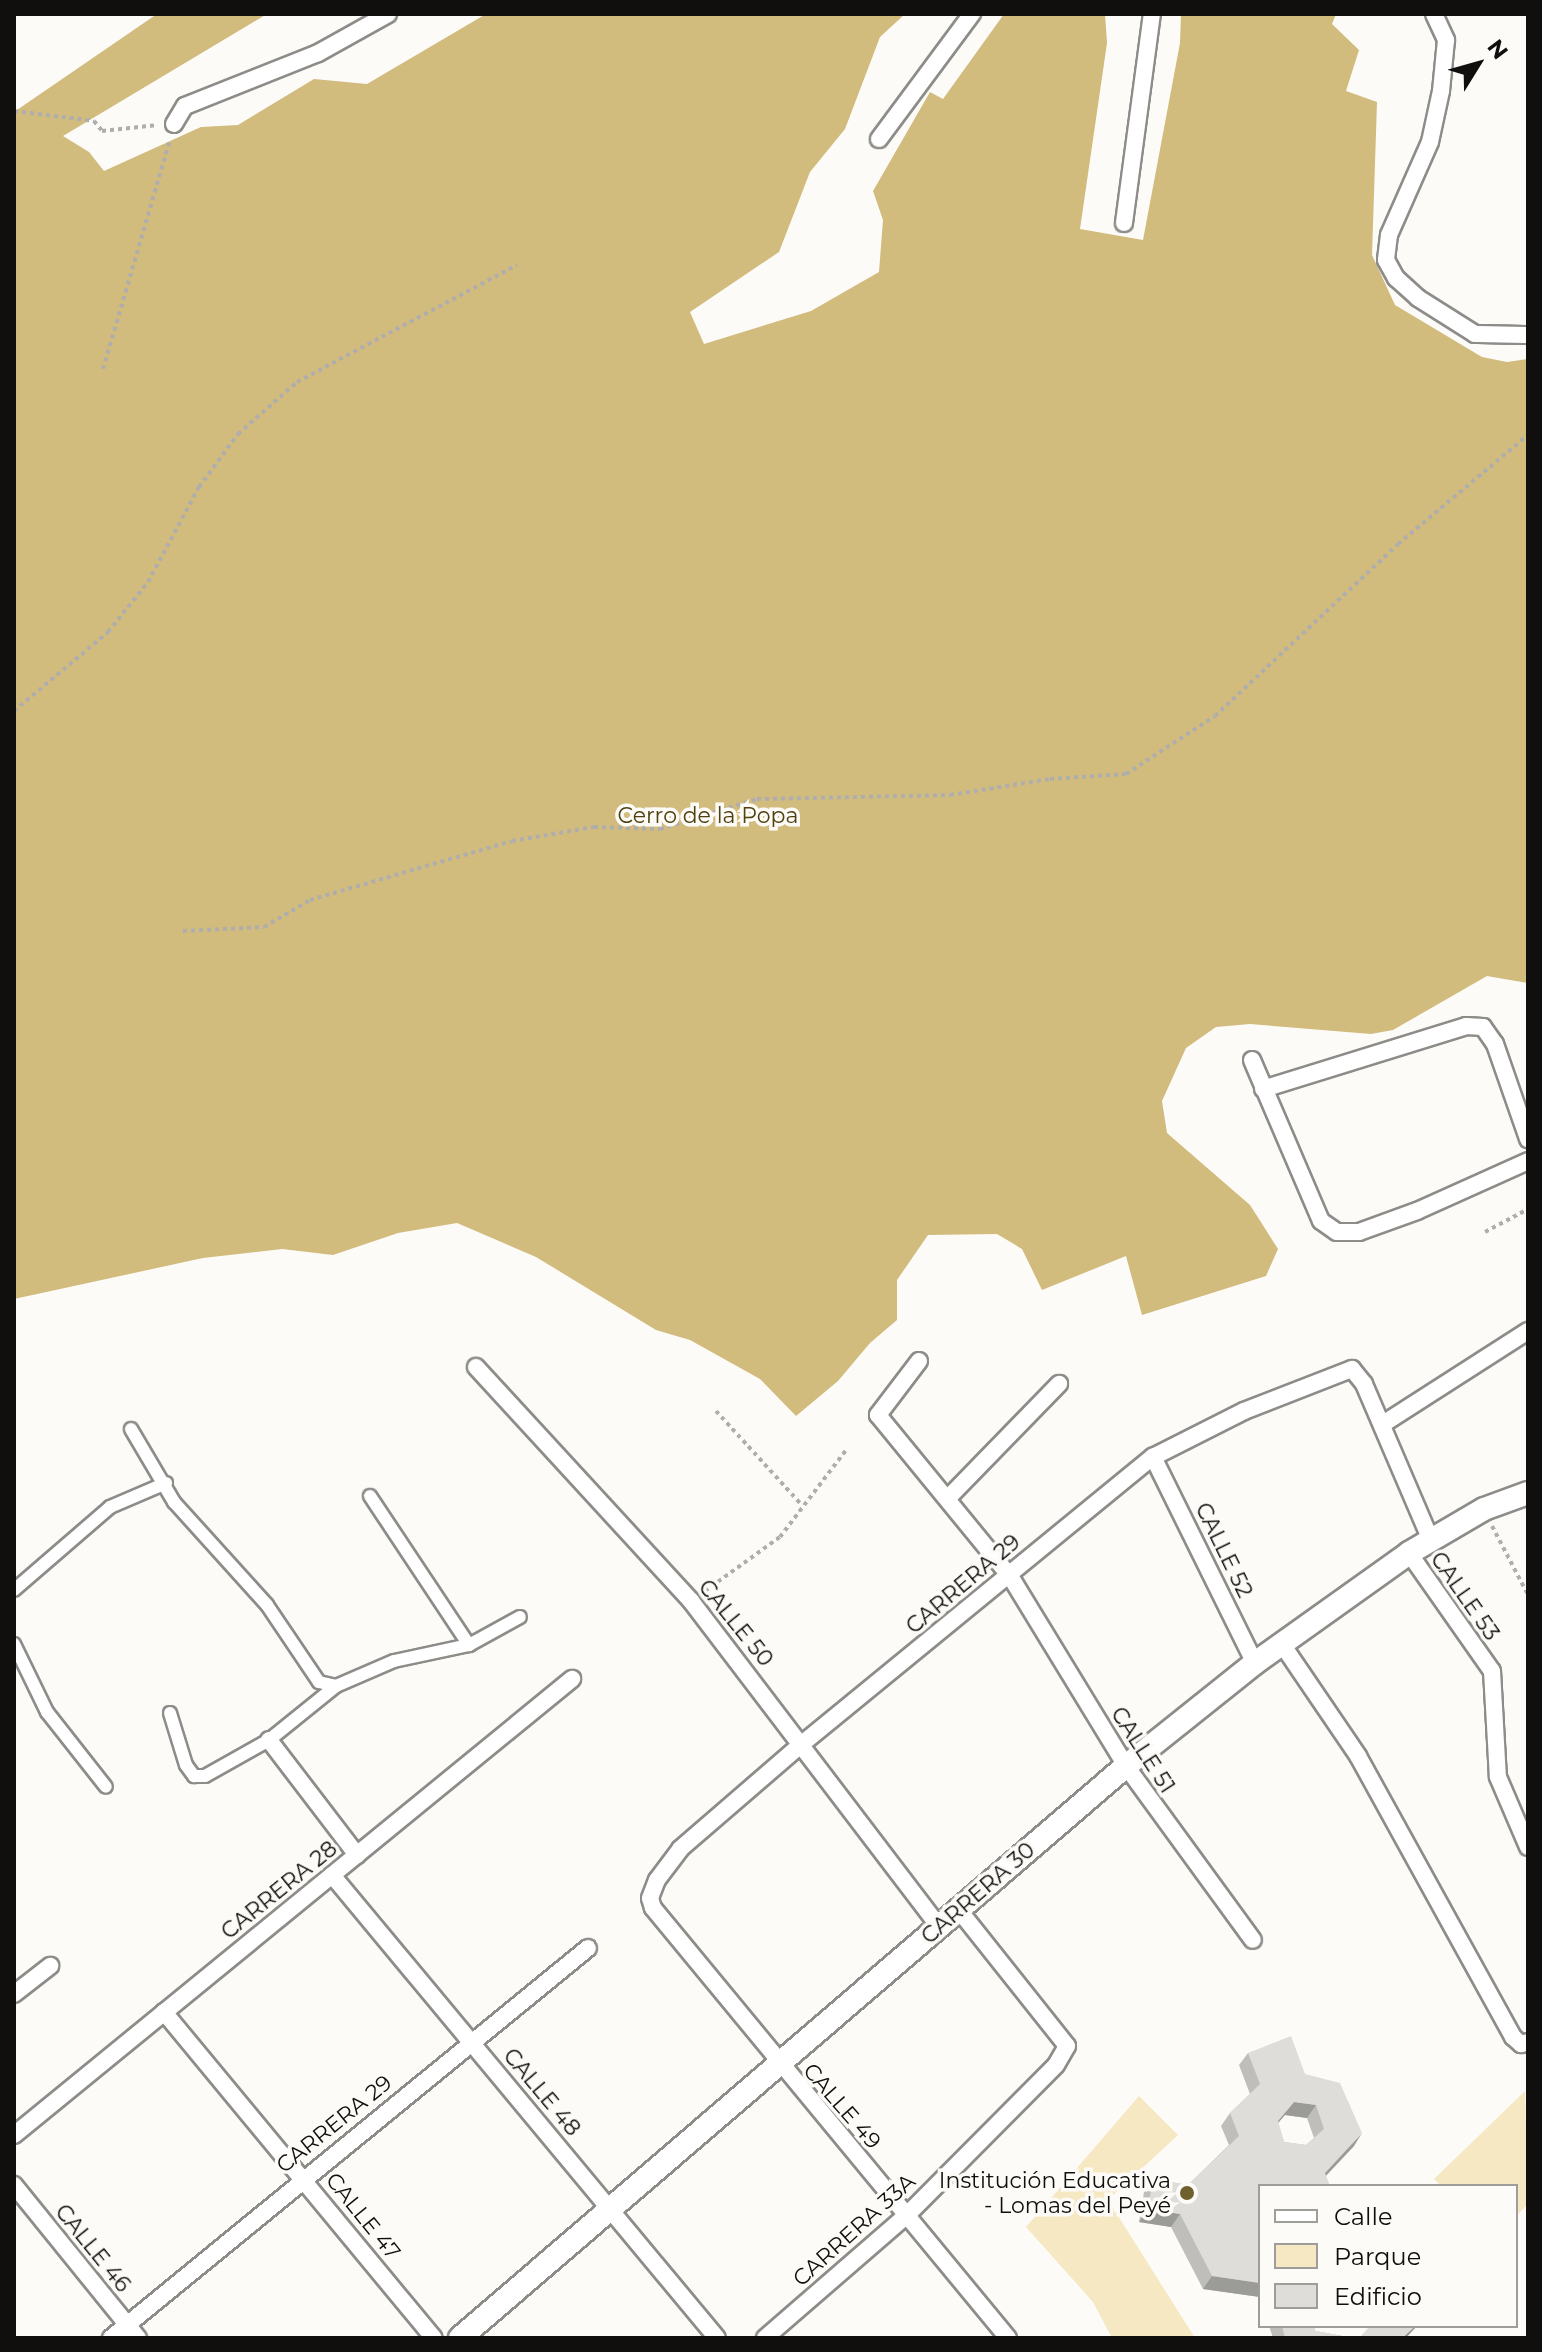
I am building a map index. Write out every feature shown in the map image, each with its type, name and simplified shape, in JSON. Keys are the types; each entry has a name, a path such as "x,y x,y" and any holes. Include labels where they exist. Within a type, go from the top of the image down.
{"street":[{"path":"174,124 185,106 318,53 388,14"},
{"path":"879,139 972,14"},
{"path":"1124,223 1152,14"},
{"path":"1434,14 1446,40 1441,91 1430,142 1389,235 1386,260 1396,278 1418,298 1475,334 1528,335"},
{"path":"1263,1089 1466,1026 1483,1027 1495,1044 1528,1139"},
{"path":"1252,1060 1321,1221 1337,1232 1359,1232 1417,1211 1528,1161"},
{"path":"1383,1424 1528,1331"},
{"name":"CALLE 51","path":"919,1361 878,1415 949,1497 1010,1576 1126,1766 1253,1940"},
{"name":"CALLE 50","path":"476,1367 691,1601 803,1743 939,1927"},
{"name":"CALLE 53","path":"1352,1369 1383,1424 1431,1540"},
{"name":"CARRERA 29","path":"650,1898 680,1849 803,1743 1153,1457 1244,1411 1352,1369"},
{"path":"949,1497 1059,1384"},
{"path":"131,1429 166,1483 174,1502 267,1605 319,1682 336,1686"},
{"name":"CALLE 52","path":"1153,1457 1255,1663"},
{"path":"14,1590 110,1507 166,1483"},
{"name":"CARRERA 30","path":"460,2338 1126,1766 1255,1663 1409,1553 1484,1509 1528,1493"},
{"path":"370,1496 469,1645"},
{"name":"CALLE 53","path":"1409,1553 1492,1671 1498,1777 1528,1847"},
{"path":"170,1713 194,1776 205,1776 269,1740 336,1686 394,1661 469,1645 520,1617"},
{"path":"14,1644 47,1712 106,1787"},
{"path":"1282,1644 1358,1756 1513,2037 1521,2044 1528,2042"},
{"name":"CARRERA 28","path":"14,2135 572,1679"},
{"path":"269,1740 357,1855"},
{"name":"CALLE 48","path":"332,1875 717,2338"},
{"name":"CALLE 49","path":"650,1898 653,1908 778,2065 1008,2338"},
{"name":"CARRERA 33A","path":"765,2338 907,2215 1056,2065 1067,2046 959,1910"},
{"name":"CARRERA 29","path":"111,2338 304,2177 588,1948"},
{"path":"14,1994 50,1966"},
{"name":"CALLE 47","path":"164,2012 304,2177 434,2338"},
{"name":"CALLE 46","path":"14,2185 138,2338"}],"path":[{"path":"14,111 94,121 102,131 174,124 103,369"},
{"path":"14,711 108,632 148,582 199,487 238,434 297,382 517,265"},
{"path":"183,931 264,927 310,900 512,841 594,827 660,829 757,799 950,795 1050,779 1126,774 1215,716 1398,544 1528,435"},
{"path":"1485,1232 1528,1209"},
{"path":"716,1411 802,1505"},
{"path":"691,1601 766,1550 846,1450"},
{"path":"1484,1509 1528,1595"}],"green space":[{"name":"Cerro de la Popa","path":"157,14 267,14 63,136 89,152 104,171 201,127 238,125 314,79 367,84 486,14 905,14 880,37 845,129 810,172 779,252 690,312 704,344 811,311 879,272 883,220 873,191 930,92 943,99 1004,14 1105,14 1107,43 1080,229 1143,240 1180,43 1181,14 1336,14 1332,24 1359,50 1346,91 1377,102 1372,255 1395,305 1482,357 1507,362 1528,359 1528,983 1487,976 1393,1030 1371,1034 1250,1024 1216,1027 1186,1048 1162,1101 1167,1133 1250,1205 1278,1249 1266,1276 1142,1315 1126,1256 1042,1290 1022,1249 997,1234 928,1235 897,1280 897,1320 870,1343 838,1381 796,1416 760,1379 690,1340 656,1330 536,1257 457,1223 398,1233 333,1255 282,1249 203,1258 14,1299 14,112"},
{"path":"1525,2091 1528,2204 1518,2214 1518,2184 1439,2184 1434,2179"},
{"path":"1139,2096 1178,2135 1108,2200 1195,2338 1112,2338 1093,2302 1026,2227"}],"building":[{"path":"1291,2036 1305,2074 1340,2083 1362,2133 1325,2173 1329,2184 1258,2184 1258,2283 1212,2276 1180,2214 1148,2209 1153,2179 1188,2185 1239,2136 1230,2113 1260,2084 1248,2053","holes":["1294,2102 1316,2105 1324,2129 1306,2145 1284,2142 1278,2121"]},
{"path":"1282,2328 1314,2328 1315,2331 1354,2338 1285,2338"},
{"path":"1368,2328 1413,2328 1402,2338 1359,2338"}],"place":[{"name":"Institución Educativa - Lomas del Peyé","path":"1187,2193"}]}
